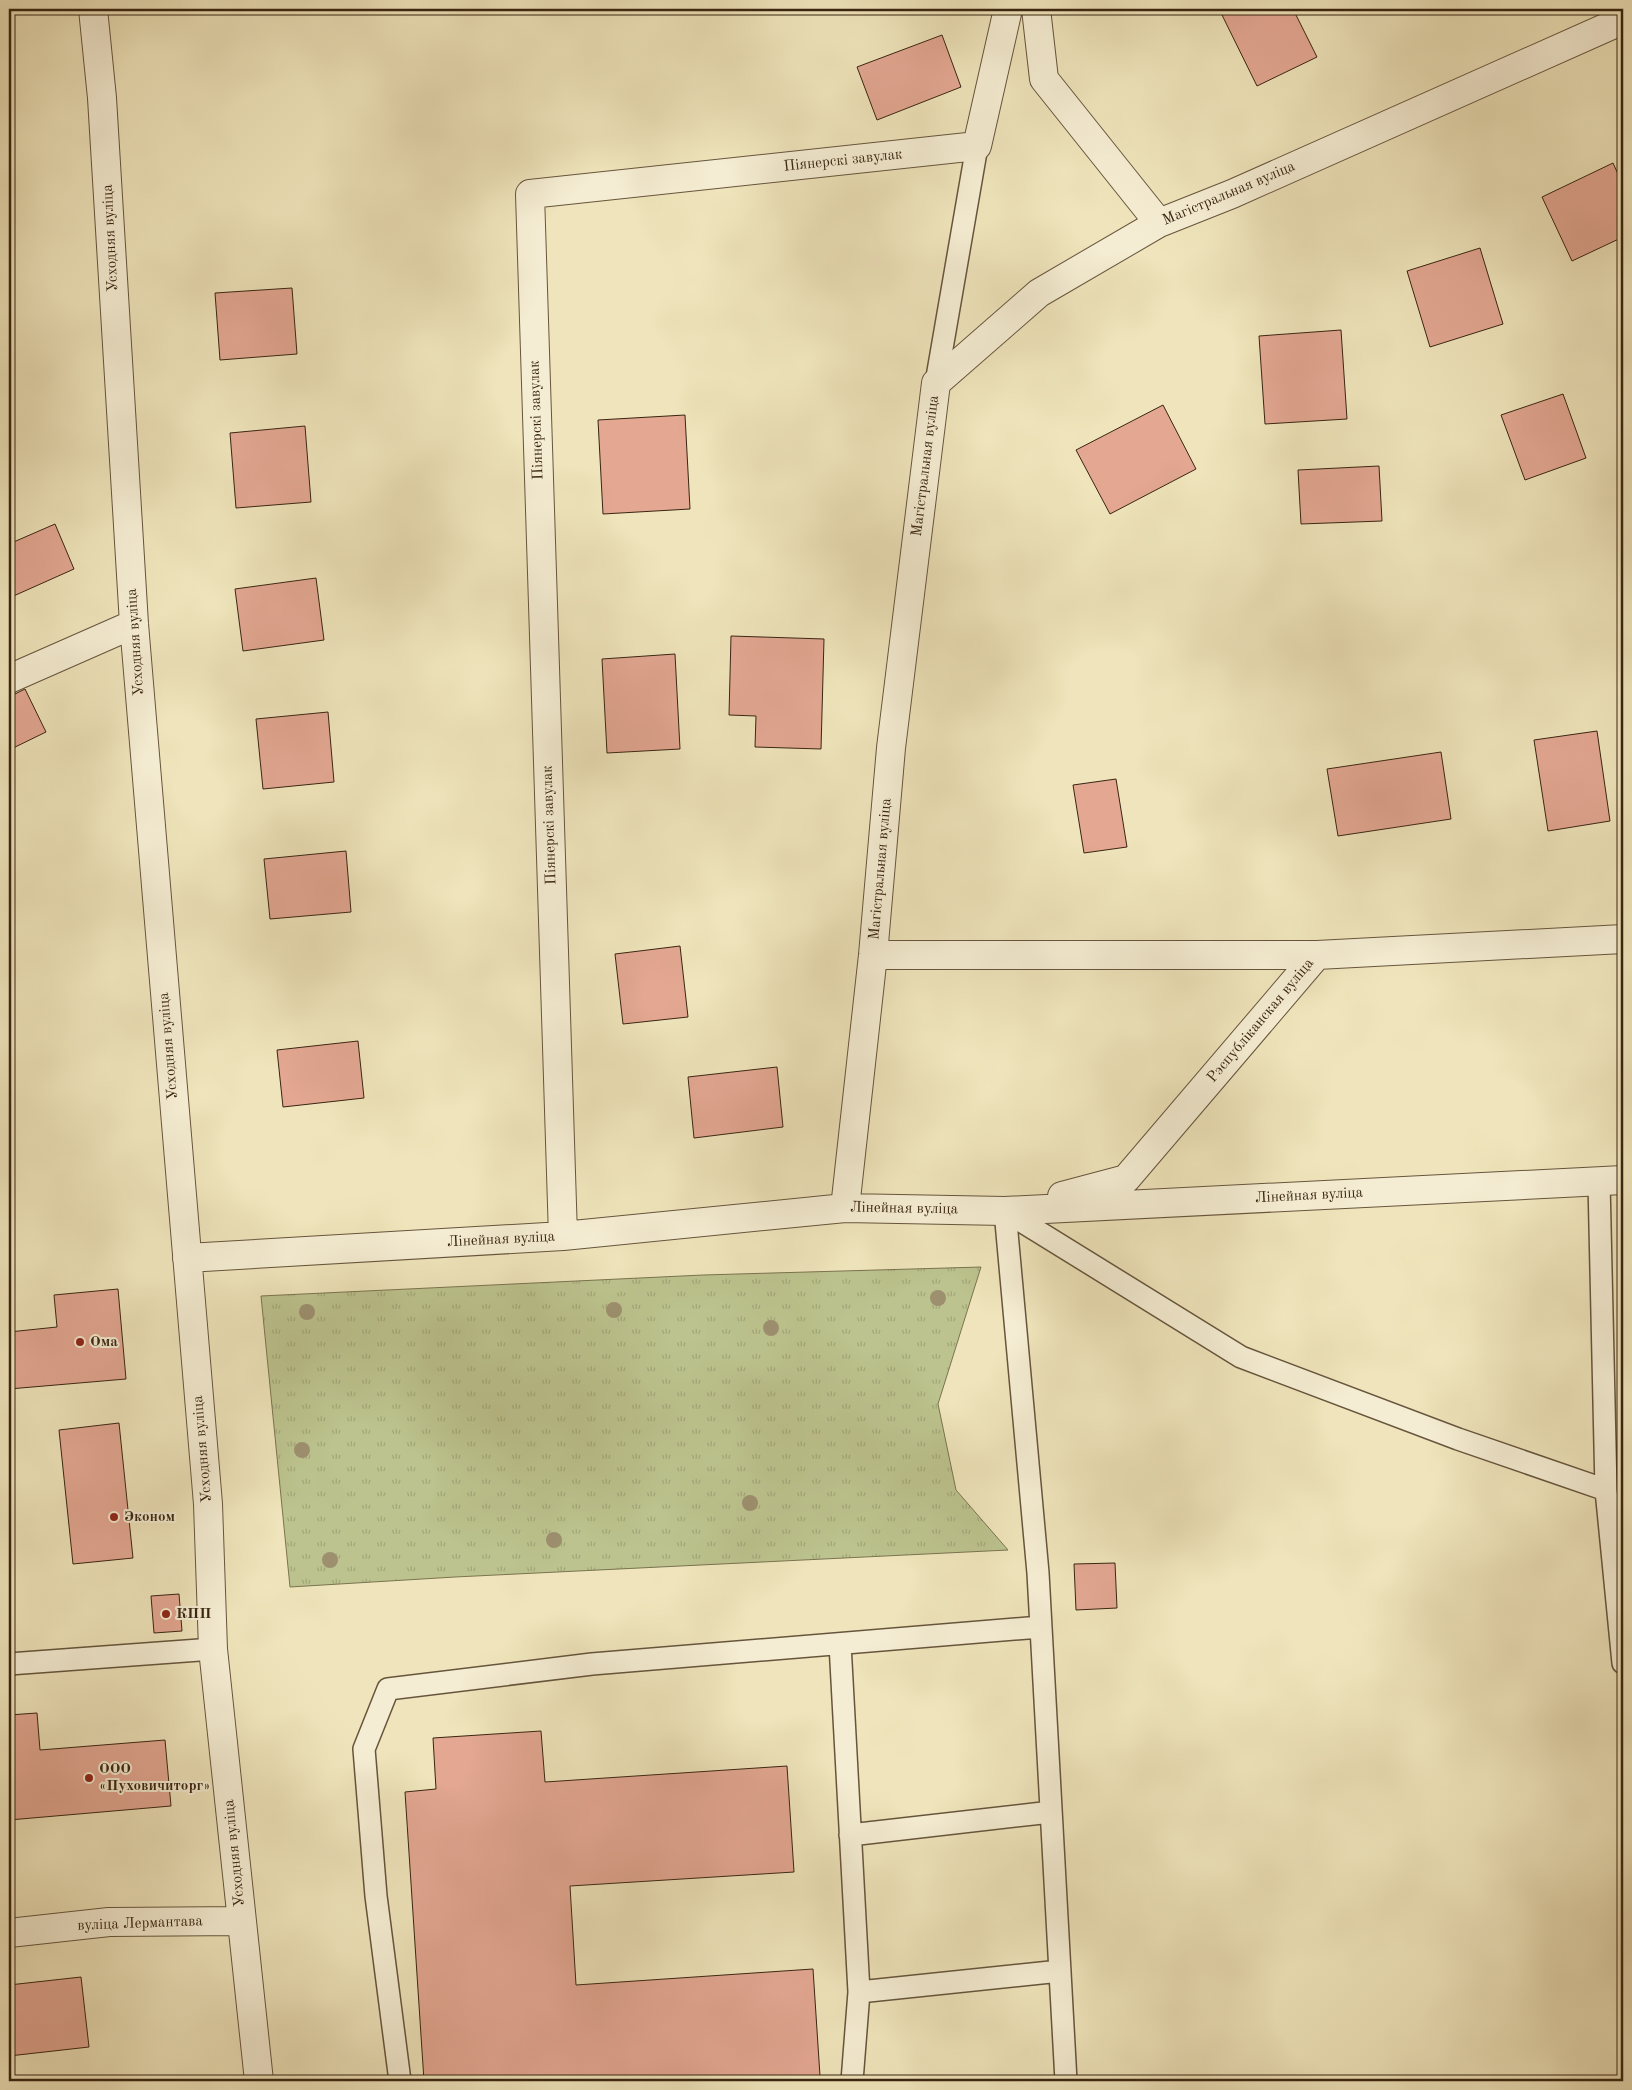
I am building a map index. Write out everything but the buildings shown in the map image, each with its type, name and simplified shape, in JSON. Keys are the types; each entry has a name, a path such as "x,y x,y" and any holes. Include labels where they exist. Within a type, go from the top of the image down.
{"street":[{"name":"Усходняя вуліца","path":"93,9 102,98 134,624 208,1504 212,1649 259,2081"},
{"path":"977,146 1008,9"},
{"path":"1036,9 1044,79 1160,223"},
{"name":"Магістральная вуліца","path":"845,1208 873,955 891,748 936,383 1039,294 1160,223 1232,194 1623,20"},
{"name":"Піянерскі завулак","path":"563,1236 530,194 977,146"},
{"path":"9,679 134,624"},
{"name":"Рэспубліканская вуліца","path":"1004,1211 1126,1179 1317,955 1623,939"},
{"path":"873,955 1317,955"},
{"name":"Лінейная вуліца","path":"187,1258 563,1236 845,1208 1004,1211 1611,1181"},
{"name":"вуліца Лермантава","path":"9,1933 108,1922 242,1922"}],"lane":[{"path":"936,383 977,146"},
{"path":"1611,1181 1606,1490 1623,1663"},
{"path":"1004,1211 1241,1357 1458,1439 1606,1490"},
{"path":"1004,1211 1037,1565 1066,2081"},
{"path":"400,2081 376,1896 364,1749 388,1689 592,1664 1040,1627"},
{"path":"840,1644 859,1992 852,2081"},
{"path":"9,1664 212,1649"},
{"path":"850,1835 1051,1812"},
{"path":"859,1992 1060,1971"}],"green space":[{"path":"981,1267 938,1404 956,1490 1008,1550 290,1587 261,1296 703,1275"}],"place":[{"name":"Ома","path":"80,1342"},
{"name":"Эконом","path":"114,1517"},
{"name":"КПП","path":"166,1614"},
{"name":"ООО «Пуховичиторг»","path":"89,1778"}]}
